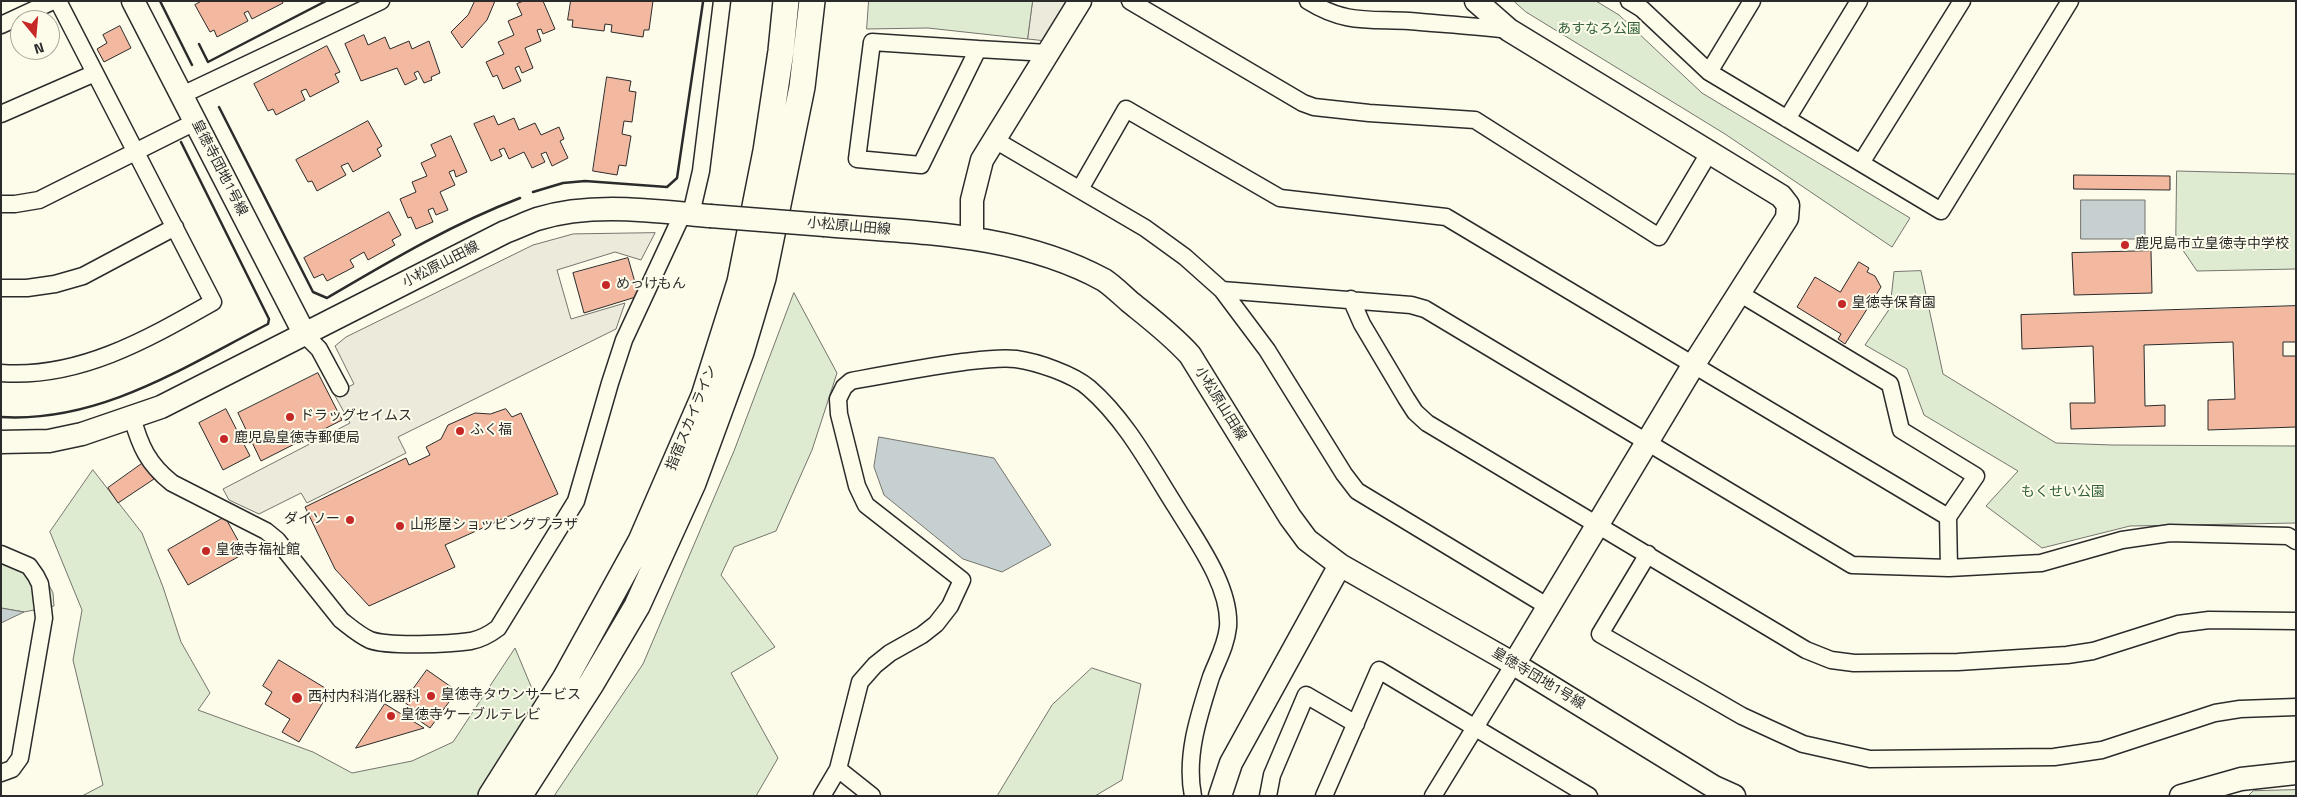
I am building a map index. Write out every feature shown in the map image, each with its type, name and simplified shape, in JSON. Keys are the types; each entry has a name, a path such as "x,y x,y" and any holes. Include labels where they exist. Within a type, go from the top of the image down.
{"main road":[{"name":"指宿スカイライン","path":"491,796 565,679 641,541 704,396 740,282 767,142 781,51 786,1"},
{"name":"指宿スカイライン","path":"519,796 591,684 637,606 693,483 741,352 763,278 802,87 812,1"}],"street":[{"path":"1,25 53,1"},
{"path":"1,373 40,372 77,365 114,354 146,340 213,302 58,1"},
{"name":"皇徳寺団地1号線","path":"134,1 305,335"},
{"path":"182,95 382,1"},
{"path":"132,417 140,446 158,472 172,483 266,531 277,540 341,620 354,631 370,640 389,645 471,641 487,636 498,628 576,501 624,340 694,214 722,1"},
{"path":"972,238 972,200 982,160 1080,1"},
{"path":"1130,1 1309,105 1369,113 1475,120 1659,237 1709,153"},
{"path":"1308,1 1322,10 1350,19 1466,25 1509,30"},
{"path":"1433,796 1694,364 1787,218 1788,205 1781,196 1509,30 1476,1"},
{"path":"1709,72 1752,1"},
{"path":"1786,119 1859,1"},
{"path":"1861,163 1962,1"},
{"path":"1639,4 1709,72 1941,211 2070,1"},
{"path":"978,49 921,165 857,159 872,42 1048,53"},
{"path":"1,114 96,73"},
{"path":"1080,189 1126,109 1280,198 1446,217 1948,518"},
{"path":"1,204 39,200 196,122"},
{"path":"995,140 1144,228 1179,252 1222,290 1267,350 1344,474 1357,491 1547,606"},
{"name":"小松原山田線","path":"1,442 49,441 82,434 161,407 505,232 538,219 596,210 636,209 825,224 972,238 1010,244 1046,255 1106,281 1177,341 1190,356 1290,517 1307,540 1340,565"},
{"path":"1,288 27,288 55,284 83,276 175,227"},
{"path":"1222,290 1351,299 1411,305 1425,309 1646,444 1852,565 1949,568 2041,563 2122,540 2170,533 2288,536 2296,541"},
{"path":"1740,293 1890,384 1901,430 1976,476 1948,518 1949,568"},
{"path":"1351,299 1362,324 1414,412 1427,423 1806,650 1831,660 1854,662 1958,662 2067,655 2093,650 2178,624 2209,620 2296,621"},
{"path":"305,335 319,349 340,388"},
{"path":"822,796 838,769 860,682 874,665 936,624 950,606 962,580 866,504 854,476 839,414 838,399 844,387 851,381 990,359 1016,359 1058,371 1088,387 1113,412 1180,513 1219,582 1228,626 1225,643 1212,676 1192,748 1190,784 1192,796"},
{"path":"1,554 29,566 36,576 40,584 44,618 20,758 12,770 1,773"},
{"path":"1648,554 1600,634 1742,716 1804,744 1870,760 2054,757 2102,750 2215,712 2296,707"},
{"path":"1220,796 1231,763 1340,565"},
{"name":"皇徳寺団地1号線","path":"1340,565 1514,664 1714,787 1734,796"},
{"path":"1324,796 1379,670 1589,796"},
{"path":"1268,796 1272,775 1306,695 1356,724"},
{"path":"838,769 872,796"},
{"path":"2182,796 2241,779 2296,773"}],"green space":[{"path":"869,1 1033,1 1028,39 928,28 867,29"},
{"name":"あすなろ公園","path":"1514,1 1596,1 1619,15 1702,93 1910,218 1892,247 1725,134 1526,12"},
{"path":"2177,171 2296,174 2296,269 2197,271 2176,240"},
{"name":"もくせい公園","path":"1921,271 1943,374 2056,443 2296,446 2296,523 2130,526 2042,548 1986,506 2018,471 1924,415 1907,369 1865,345 1890,308 1894,272"},
{"path":"794,293 837,373 812,450 776,531 734,547 721,575 775,647 731,673 778,758 756,796 554,796 643,664 734,451"},
{"path":"93,470 142,533 163,587 181,642 210,693 198,710 313,752 352,773 412,761 453,742 515,648 538,703 479,796 82,796 103,785 73,660 82,610 50,532"},
{"path":"1,558 45,577 53,593 54,606 24,612 1,608"},
{"path":"1092,668 1141,684 1122,780 1095,796 997,796 1052,705"},
{"path":"2296,790 2296,796 2248,796 2253,791"}],"shaded area":[{"path":"1033,1 1067,1 1046,41 1028,39"},
{"path":"2081,200 2145,200 2145,239 2081,239"},
{"path":"655,233 641,260 615,252 557,270 571,319 625,303 616,329 398,437 406,453 307,503 301,493 259,514 229,500 223,489 350,423 334,394 354,384 335,346 346,337 533,245 573,234"},
{"path":"879,437 994,458 1051,545 1002,572 963,559 884,495 874,467"},
{"path":"1,608 24,612 1,623"}],"building":[{"path":"202,1 282,1 283,3 252,19 248,11 244,13 248,21 217,37 214,30 210,32 195,5"},
{"path":"475,1 495,1 487,20 462,48 451,32 468,15"},
{"path":"524,1 543,1 555,29 543,34 541,29 537,30 541,41 525,48 533,68 522,73 519,66 515,68 521,81 503,89 497,75 493,77 486,62 504,54 498,42 514,35 508,21 522,15 517,4"},
{"path":"571,1 653,1 649,30 644,30 643,37 611,32 612,25 605,24 604,31 572,27 573,20 568,20"},
{"path":"120,26 131,48 104,62 97,49 107,43 103,35"},
{"path":"364,35 368,45 385,37 390,49 409,41 412,49 429,41 440,73 431,77 432,80 424,83 418,71 414,73 417,79 405,85 397,68 361,81 345,44"},
{"path":"327,46 340,72 335,74 339,82 310,97 306,89 301,91 305,100 276,115 273,109 268,111 254,84"},
{"path":"607,77 631,81 629,91 636,92 632,122 624,121 622,134 631,136 626,166 619,165 617,175 593,171"},
{"path":"494,116 498,125 514,118 519,130 535,123 541,135 559,127 564,139 560,141 568,158 552,166 546,152 541,154 545,162 532,168 524,152 509,159 504,148 499,150 502,156 491,161 474,124"},
{"path":"368,121 382,146 377,149 381,156 353,172 348,163 341,166 346,175 317,191 312,181 308,182 296,160"},
{"path":"451,136 467,172 456,177 454,170 449,172 455,185 440,192 448,210 436,215 433,208 428,210 433,222 416,229 411,217 408,218 400,199 416,192 412,182 427,176 421,163 436,156 431,145"},
{"path":"2074,175 2170,176 2170,190 2074,189"},
{"path":"389,212 401,235 392,240 395,245 368,260 364,252 350,260 354,267 327,281 323,274 314,278 304,258"},
{"path":"2151,251 2152,293 2074,295 2072,253"},
{"name":"めっけもん","path":"628,258 639,296 584,313 573,273"},
{"path":"1859,262 1869,268 1867,272 1875,276 1881,287 1845,344 1838,339 1841,334 1797,307 1815,277 1840,292"},
{"path":"2296,306 2296,342 2283,342 2283,356 2296,356 2296,427 2208,430 2208,400 2235,399 2233,342 2144,345 2145,406 2165,405 2165,426 2071,429 2070,403 2095,403 2093,346 2022,349 2021,315"},
{"name":"ドラッグセイムス","path":"318,373 342,420 261,461 238,413"},
{"name":"鹿児島皇徳寺郵便局","path":"226,409 250,456 223,470 199,423"},
{"name":"山形屋ショッピングプラザ","path":"506,409 512,417 521,413 558,494 445,545 455,567 369,606 335,569 305,507 406,458 409,465 430,455 426,447 441,439 448,425 475,413 490,414"},
{"path":"143,463 154,479 118,503 108,488"},
{"name":"皇徳寺福祉館","path":"225,517 245,553 188,585 168,550"},
{"name":"西村内科消化器科","path":"279,660 330,691 299,742 282,732 290,719 265,704 272,692 263,686"},
{"name":"皇徳寺タウンサービス","path":"427,670 457,691 430,728 407,712 411,707 404,702"},
{"name":"皇徳寺ケーブルテレビ","path":"385,704 424,728 356,748"}],"wall":[{"path":"160,1 192,65"},
{"path":"199,44 208,62 326,1"},
{"path":"533,192 563,183 585,181 667,187 677,178 703,2"},
{"path":"219,107 313,292 327,298 446,231 520,198"},
{"path":"1,417 37,416 73,411 107,402 173,374 268,324 269,319 181,142"}],"place":[{"name":"鹿児島市立皇徳寺中学校","path":"2125,245"},
{"name":"めっけもん","path":"606,285"},
{"name":"皇徳寺保育園","path":"1842,304"},
{"name":"ドラッグセイムス","path":"290,417"},
{"name":"ふく福","path":"460,431"},
{"name":"鹿児島皇徳寺郵便局","path":"224,439"},
{"name":"ダイソー","path":"350,520"},
{"name":"山形屋ショッピングプラザ","path":"400,526"},
{"name":"皇徳寺福祉館","path":"206,551"},
{"name":"皇徳寺タウンサービス","path":"431,696"},
{"name":"西村内科消化器科","path":"297,698"},
{"name":"皇徳寺ケーブルテレビ","path":"391,716"}]}
